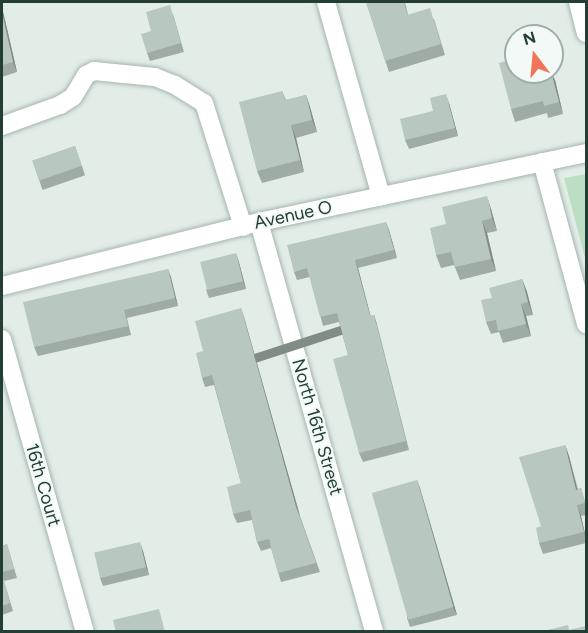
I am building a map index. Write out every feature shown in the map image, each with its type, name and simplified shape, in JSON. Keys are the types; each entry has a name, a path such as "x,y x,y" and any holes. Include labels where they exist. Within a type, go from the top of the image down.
{"street":[{"path":"326,2 381,196"},
{"path":"578,2 586,33"},
{"name":"North 16th Street","path":"2,126 60,105 72,97 86,75 93,71 155,77 175,85 204,103 251,225 374,632"},
{"name":"Avenue O","path":"2,286 251,225 586,153"},
{"path":"542,162 586,324"},
{"name":"16th Court","path":"2,339 85,632"}],"green space":[{"path":"586,174 586,262 564,178"}],"building":[{"path":"366,2 404,2 407,15 430,8 441,44 385,61"},
{"path":"170,5 181,43 147,53 141,34 151,31 146,12"},
{"path":"2,13 13,62 2,65"},
{"path":"504,62 504,82 499,63"},
{"path":"504,84 554,84 559,102 544,106 543,101 511,109"},
{"path":"282,91 285,100 306,95 312,120 291,125 300,160 257,171 239,102"},
{"path":"446,94 455,128 405,140 400,119 433,111 430,98"},
{"path":"75,146 82,166 39,181 32,161"},
{"path":"487,196 492,218 482,221 491,259 455,267 451,252 436,255 430,228 446,224 442,207"},
{"path":"386,222 394,250 355,260 370,316 374,315 406,441 359,453 333,359 348,355 337,313 320,317 307,268 294,272 287,245"},
{"path":"236,253 243,281 207,290 200,262"},
{"path":"168,269 175,298 124,310 128,326 34,347 23,302"},
{"path":"522,279 528,302 521,304 526,324 498,331 496,320 486,322 481,300 492,298 489,288"},
{"path":"241,308 296,507 316,563 278,573 269,539 257,542 250,510 233,514 227,487 241,483 212,375 202,378 196,353 203,351 195,321"},
{"path":"565,445 576,490 581,488 585,503 577,505 584,532 539,543 536,528 541,526 519,457"},
{"path":"417,480 453,607 408,620 372,493"},
{"path":"140,542 146,567 100,578 94,553"},
{"path":"7,544 14,569 2,572 2,546"},
{"path":"2,574 10,603 2,606"},
{"path":"159,609 165,632 116,632 113,620"},
{"path":"568,625 569,630 586,626 586,632 539,632"}]}
